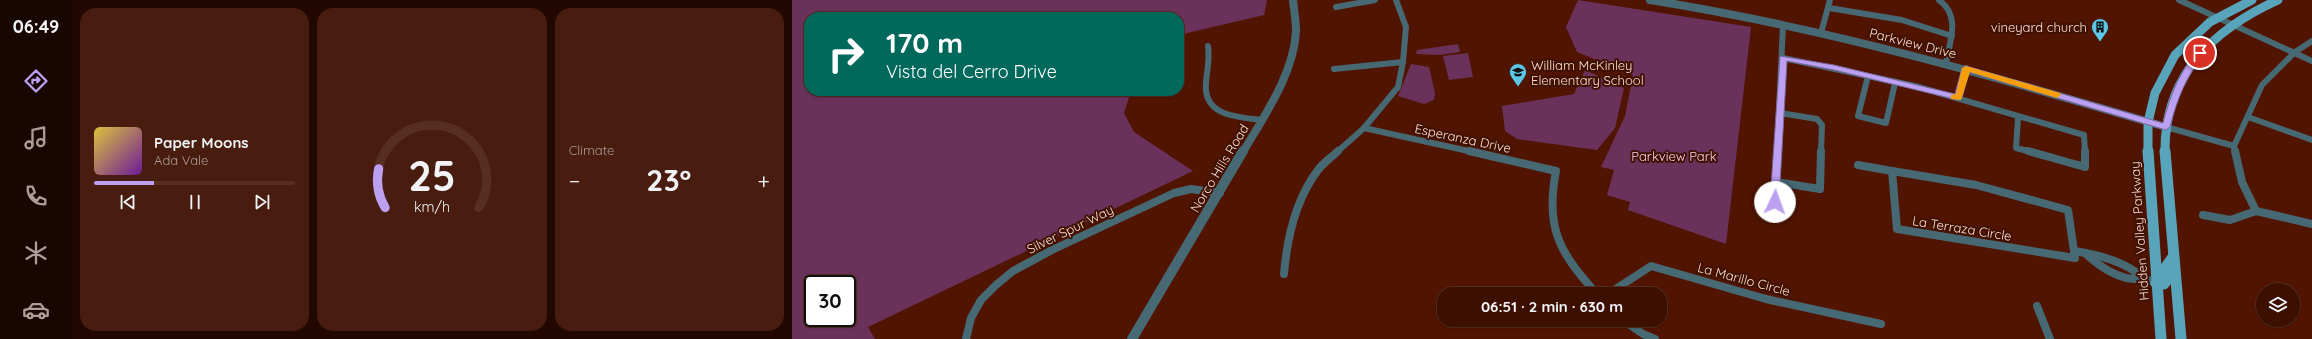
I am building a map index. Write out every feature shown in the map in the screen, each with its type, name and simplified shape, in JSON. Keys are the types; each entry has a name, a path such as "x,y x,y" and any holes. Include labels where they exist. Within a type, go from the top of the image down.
{"main road":[{"name":"Hidden Valley Parkway","path":"2161,339 2148,169 2148,122 2155,93 2175,56 2191,38 2218,18 2252,0"},
{"path":"2183,338 2173,257 2166,161 2166,127 2173,99 2192,62 2209,43 2232,24 2278,0"},
{"path":"2156,283 2164,284 2166,280 2166,267 2173,257"}],"street":[{"name":"Norco Hills Road","path":"1132,339 1220,193 1282,82 1291,56 1296,31 1293,0"},
{"path":"1336,7 1375,0"},
{"path":"1284,274 1287,242 1297,209 1318,170 1364,128 1398,87 1403,62 1406,27 1396,0"},
{"name":"Parkview Drive","path":"1650,0 1683,2 1946,62 2234,146"},
{"path":"1821,33 1830,0"},
{"path":"1939,0 1946,5 1954,21 1946,62"},
{"path":"2179,0 2296,52 2312,61"},
{"path":"1828,8 1902,20 1952,36"},
{"path":"1775,202 1783,58 1783,25"},
{"path":"2256,211 2242,182 2234,146 2262,85 2296,52 2312,40"},
{"path":"1208,46 1211,62 1205,93 1207,101 1222,113 1262,120"},
{"path":"1783,58 1868,76 1958,98 2018,118 2084,135 2085,167 2016,148 2018,118"},
{"path":"1334,69 1403,62"},
{"path":"1958,98 1966,68"},
{"path":"1868,76 1858,116 1886,123 1895,83"},
{"path":"1776,182 1820,189 1822,125 1816,119 1780,112"},
{"path":"2248,117 2312,140"},
{"name":"Esperanza Drive","path":"1364,128 1556,171 1550,206 1553,228 1572,267 1591,287"},
{"path":"1858,165 1976,185 2068,210 2074,251 2098,254 2137,273 2142,279 2156,283"},
{"name":"La Terraza Circle","path":"1892,170 1897,229 2075,258 2074,251"},
{"name":"Silver Spur Way","path":"966,339 967,329 972,315 982,301 1004,278 1028,263 1174,193 1191,189 1220,193"},
{"path":"2203,215 2230,220 2256,211 2312,224"},
{"path":"2085,253 2095,263 2104,268 2136,281 2142,279"},
{"path":"2104,268 2107,259"},
{"name":"La Marillo Circle","path":"1619,287 1651,266 1766,299 1881,324"},
{"path":"2037,306 2050,339"},
{"path":"1633,327 1643,334 1655,339"}],"green space":[{"path":"792,0 1267,0 1264,15 1184,35 1184,12 804,12 804,96 1129,96 1124,113 1134,132 1193,171 868,327 875,339 792,339"},
{"name":"Parkview Park","path":"1578,0 1751,27 1726,244 1628,210 1630,202 1607,195 1614,170 1601,167 1625,116 1633,75 1577,52 1566,27"},
{"path":"1458,44 1460,52 1439,55 1416,54 1417,50"},
{"path":"1468,53 1473,77 1449,80 1443,56"},
{"path":"1411,64 1429,67 1435,93 1434,100 1424,104 1398,96"},
{"path":"1585,70 1624,88 1615,128 1597,150 1517,139 1505,131 1502,106 1574,94"}],"slow traffic":[{"path":"1954,97 1958,98 1960,94 1966,68 2057,95"}],"place":[{"name":"vineyard church","path":"2100,42"},
{"name":"William McKinley Elementary School","path":"1518,87"}],"route":[{"path":"1775,202 1783,58 1834,68 1958,98 1966,68 2166,127 2173,99 2181,81 2192,62 2200,53"}]}
